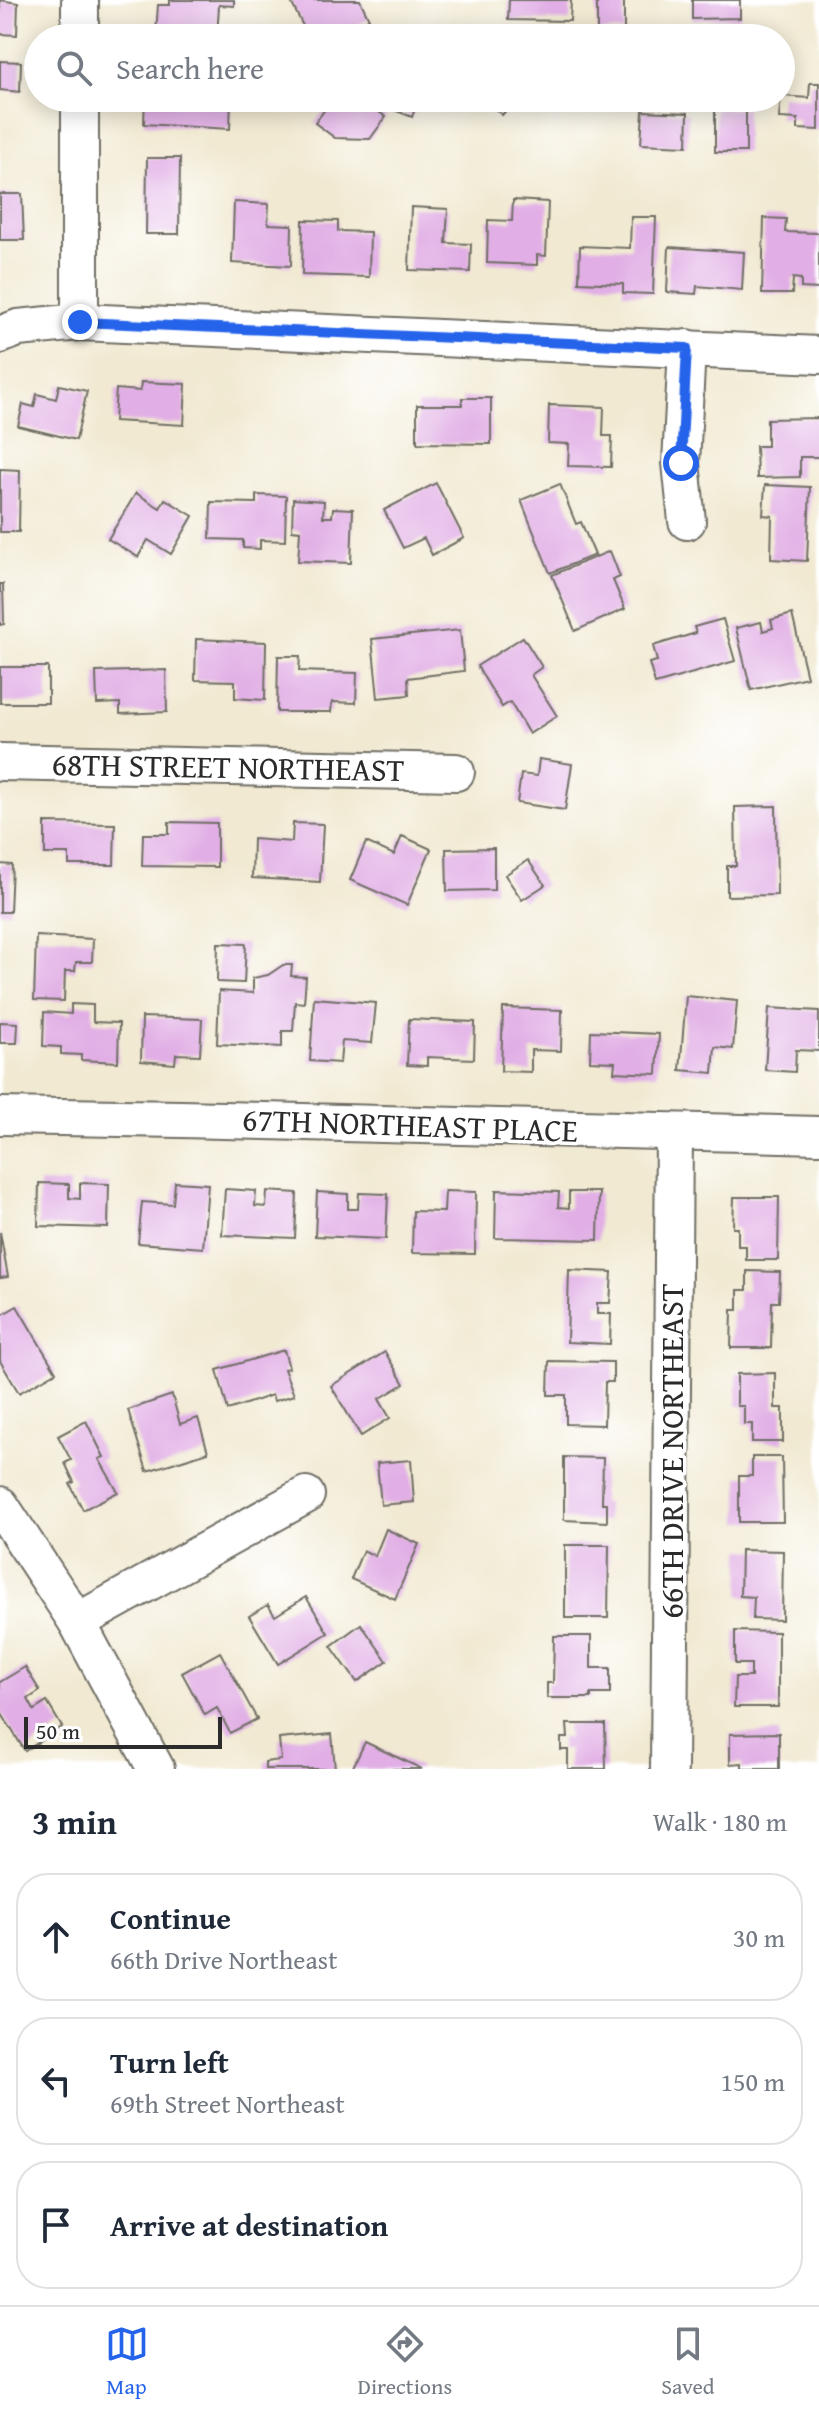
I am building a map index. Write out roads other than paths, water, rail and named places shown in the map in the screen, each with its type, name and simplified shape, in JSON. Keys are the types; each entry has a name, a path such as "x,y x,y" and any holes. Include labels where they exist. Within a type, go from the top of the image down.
{"street":[{"path":"80,0 80,24"},
{"path":"80,112 80,322"},
{"path":"0,335 18,328 80,322 819,355"},
{"path":"687,348 681,463 687,521"},
{"name":"68TH STREET NORTHEAST","path":"0,762 456,772"},
{"name":"67TH NORTHEAST PLACE","path":"0,1116 819,1135"},
{"name":"66TH DRIVE NORTHEAST","path":"669,1769 674,1133"},
{"path":"77,1622 306,1495"},
{"path":"0,1505 77,1622 156,1769"}]}
